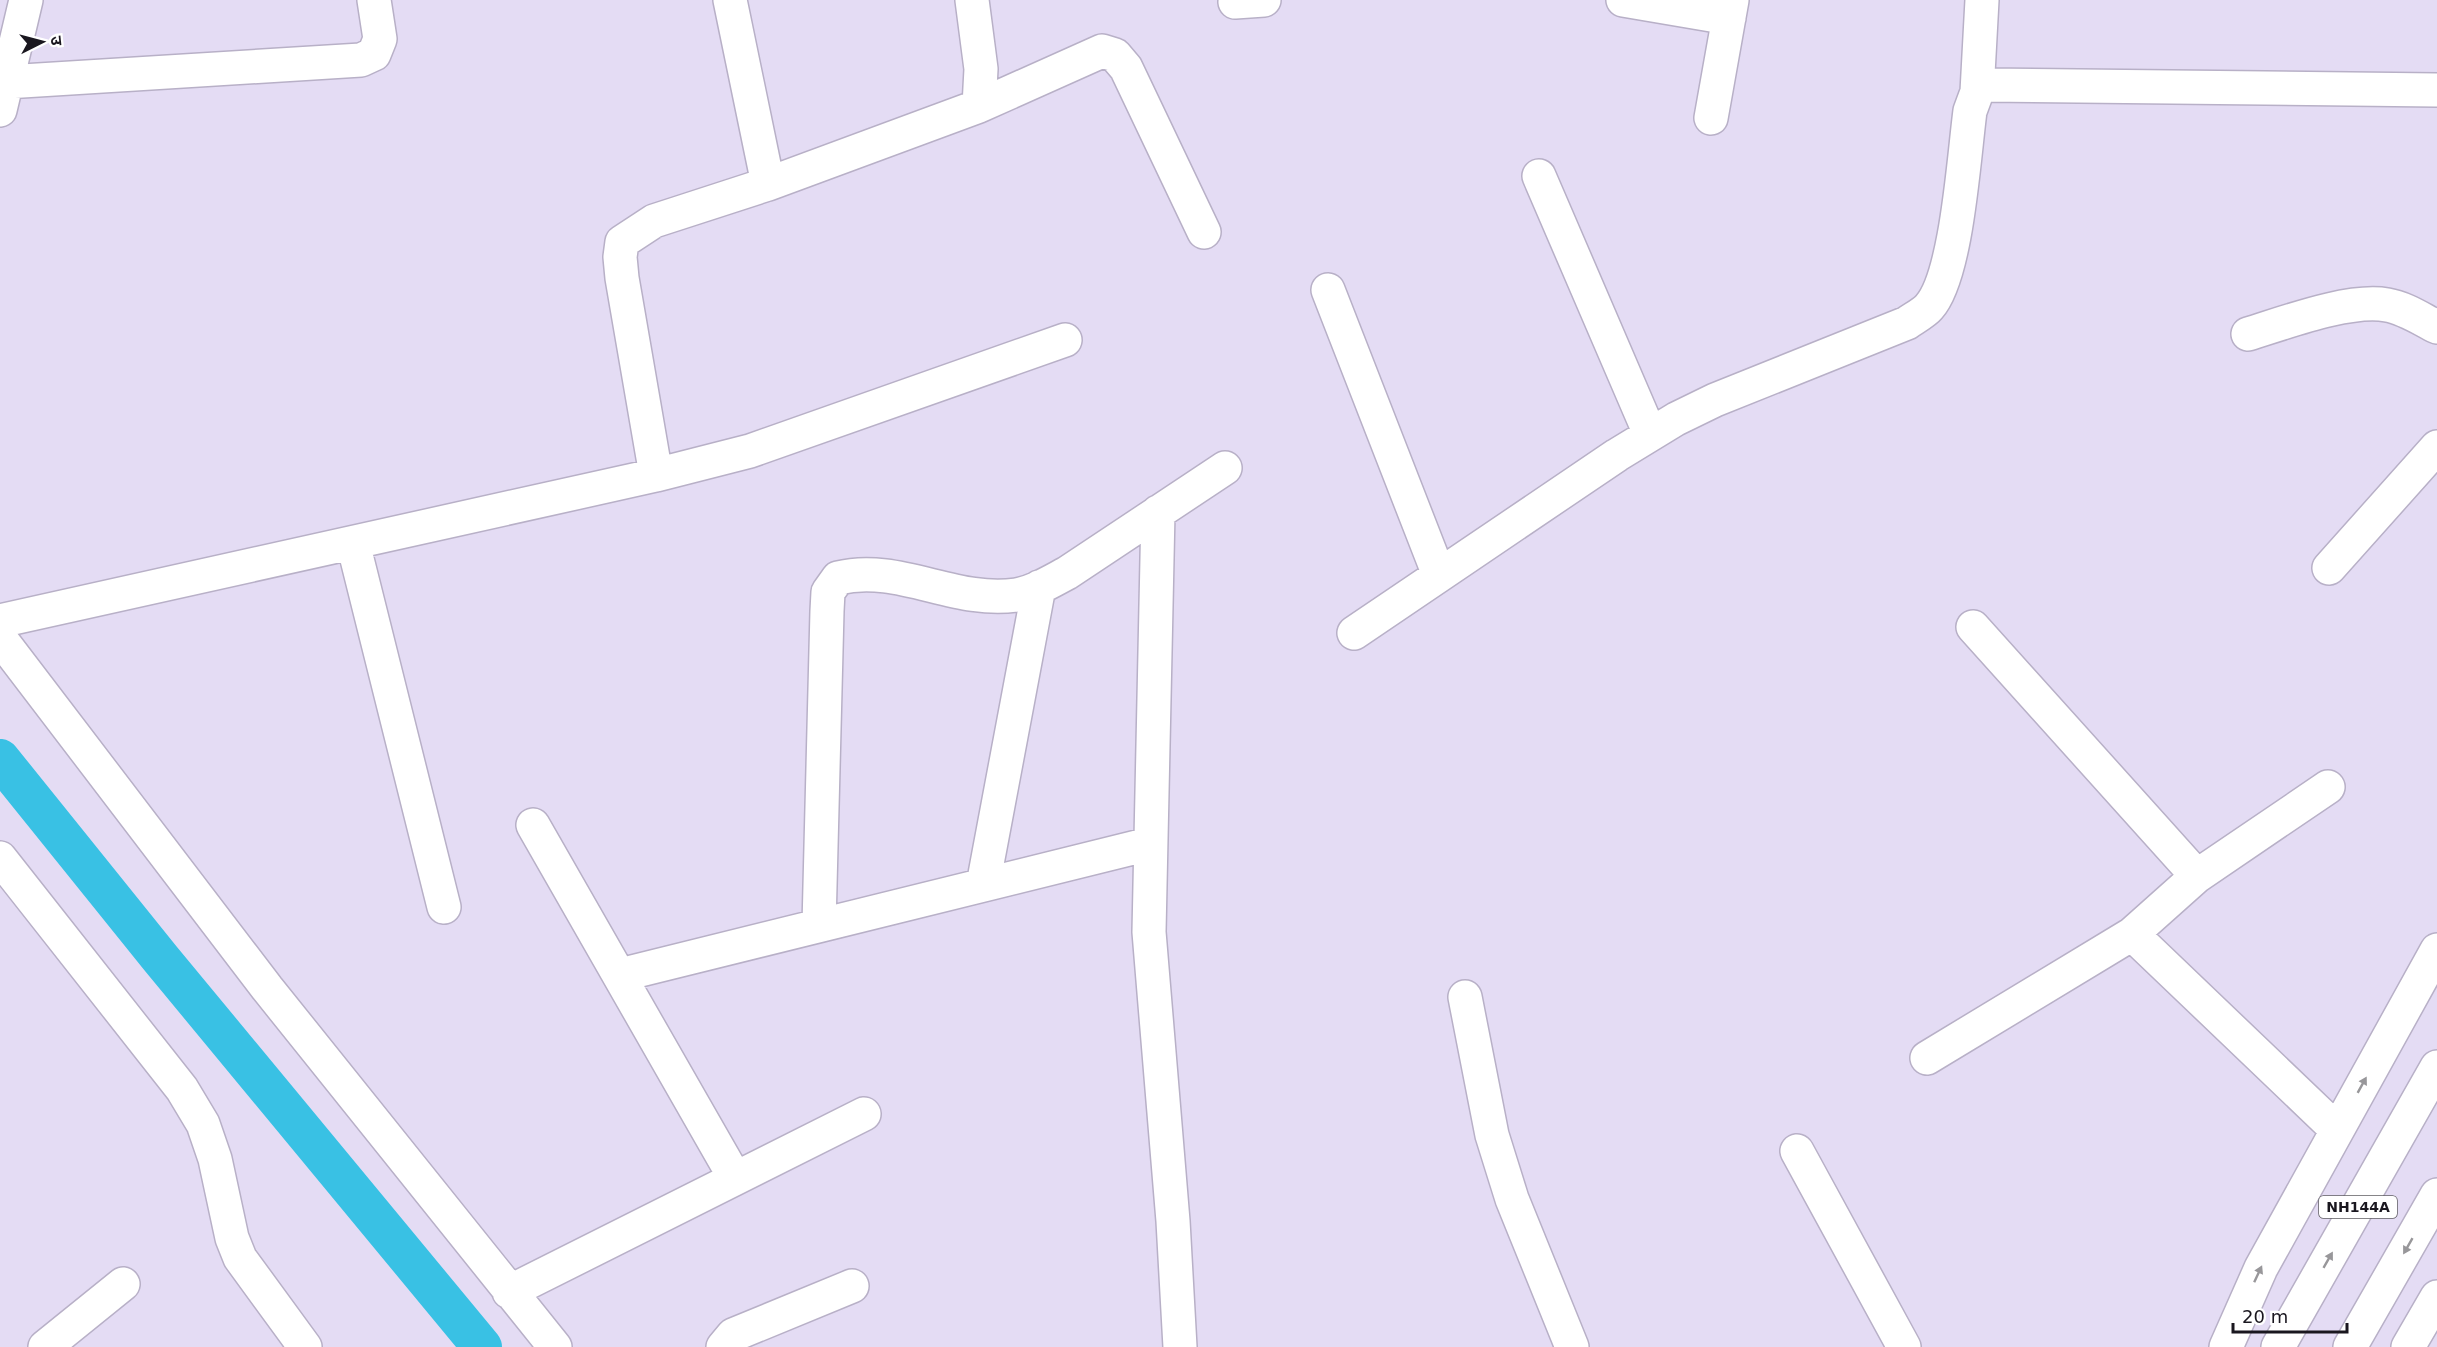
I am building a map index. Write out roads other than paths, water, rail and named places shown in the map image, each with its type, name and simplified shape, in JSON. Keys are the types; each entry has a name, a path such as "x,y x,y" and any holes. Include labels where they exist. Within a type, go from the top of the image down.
{"main road":[{"path":"26,0 3,96 361,60 374,54 380,39 374,0"},
{"path":"730,0 768,184"},
{"path":"972,0 981,69 979,105"},
{"path":"1623,0 1730,9 1711,118"},
{"path":"1354,633 1650,434 1715,400 1907,323 1929,307 1945,280 1952,246 1970,111 1977,92 1982,0"},
{"path":"656,475 620,257 622,242 654,221 768,184 947,120 1102,51 1115,55 1126,68 1204,232"},
{"path":"1977,92 1985,85 2005,83 2437,90"},
{"path":"1539,176 1650,434"},
{"path":"1328,290 1439,575"},
{"path":"2248,334 2324,311 2384,304 2400,308 2437,327"},
{"path":"0,621 656,475 750,451 1065,340"},
{"path":"2330,568 2437,447"},
{"path":"819,925 828,592 838,578 854,574 880,574 976,595 1016,595 1040,587 1066,573 1225,468"},
{"path":"1158,512 1149,844 1149,932 1173,1221 1180,1347"},
{"path":"353,543 444,907"},
{"path":"983,885 1040,587"},
{"path":"1973,627 2196,876"},
{"path":"0,638 267,988 555,1347"},
{"path":"1927,1058 2132,933 2196,876 2328,787"},
{"path":"533,825 735,1178"},
{"path":"620,975 1149,844"},
{"path":"0,858 182,1089 203,1124 215,1159 232,1238 240,1258 305,1347"},
{"path":"2132,933 2337,1130"},
{"path":"2226,1347 2261,1268 2437,950"},
{"path":"1465,997 1492,1135 1512,1199 1572,1347"},
{"name":"NH144A","path":"2278,1347 2437,1067"},
{"path":"509,1292 864,1114"},
{"path":"1797,1151 1904,1347"},
{"path":"2350,1347 2437,1195"},
{"path":"45,1347 123,1284"},
{"path":"723,1347 734,1335 852,1286"},
{"path":"2408,1347 2437,1297"}],"waterway":[{"path":"0,759 161,959 482,1347"}]}
